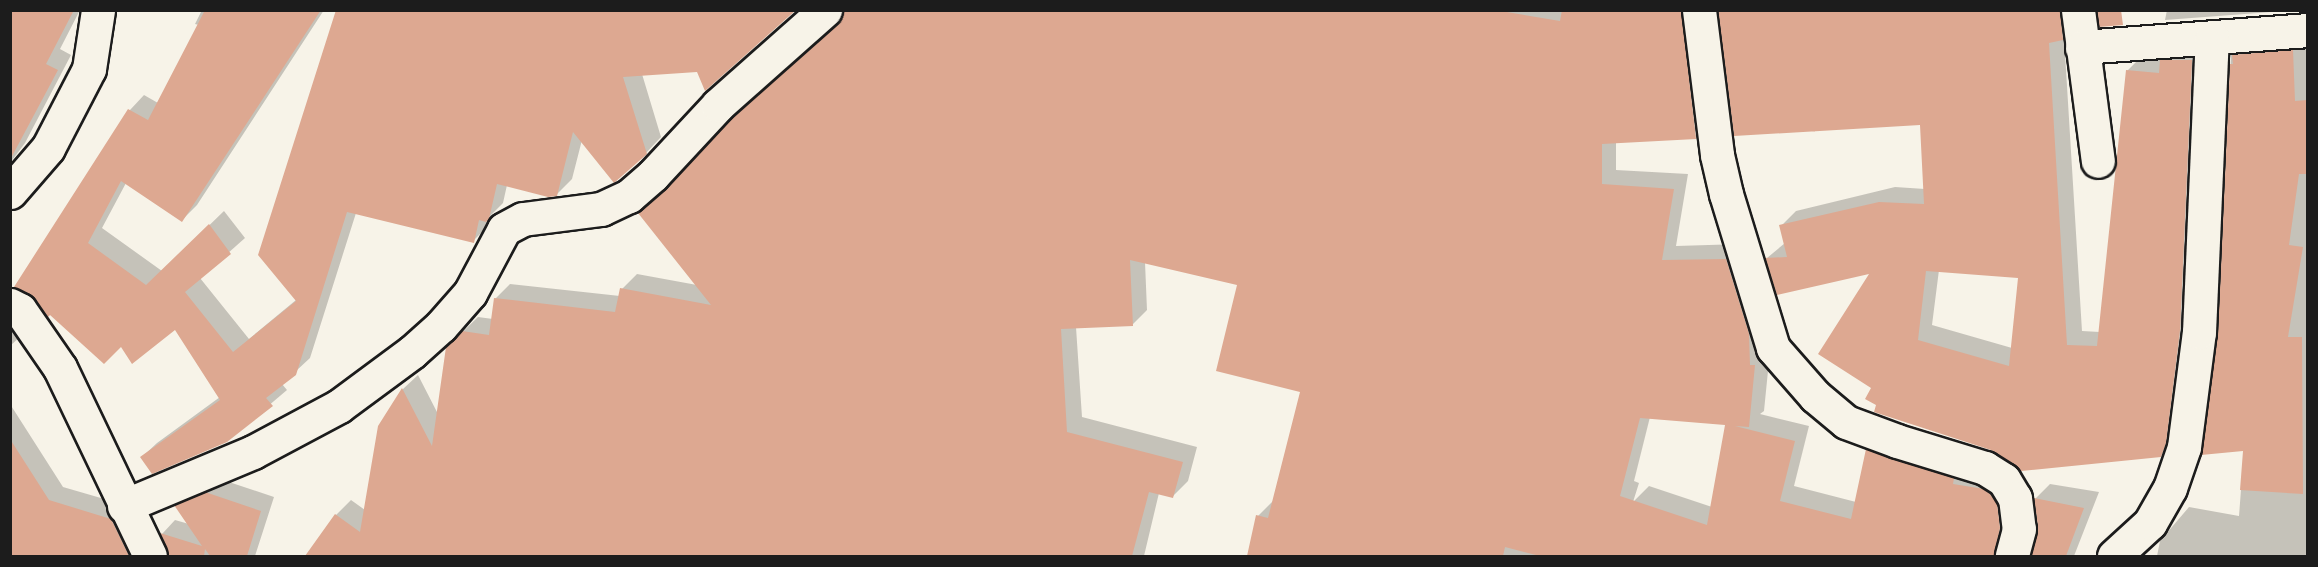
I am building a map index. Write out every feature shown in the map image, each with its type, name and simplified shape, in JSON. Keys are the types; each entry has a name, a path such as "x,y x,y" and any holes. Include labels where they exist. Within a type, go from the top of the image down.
{"street":[{"path":"10,192 48,148 89,69 98,10"},
{"path":"124,506 253,452 339,406 412,352 441,326 470,293 504,229 524,219 601,208 629,196 653,175 718,105 825,10"},
{"path":"1699,10 1719,165 1773,348 1815,396 1846,422 1897,441 1985,468 2004,480 2015,498 2019,529 2012,556"},
{"path":"2078,10 2098,161"},
{"path":"2082,47 2307,30"},
{"path":"2114,556 2150,523 2170,488 2184,447 2199,332 2212,37"},
{"path":"10,306 20,310 60,368 124,506 150,556"}],"building":[{"path":"10,10 74,10 46,64 58,70 10,160"},
{"path":"205,10 321,10 182,222 121,181 88,243 146,285 209,224 231,254 185,292 233,352 296,301 258,255 336,10 796,10 705,91 697,72 623,77 647,154 614,183 573,132 557,196 548,197 497,184 489,219 486,222 479,220 474,243 347,212 296,375 266,398 273,406 227,442 152,474 140,457 220,400 175,330 132,364 121,347 104,364 50,315 48,317 29,294 14,287 128,109 148,120"},
{"path":"843,10 1495,10 1560,21 1562,10 1681,10 1696,139 1602,144 1602,184 1674,189 1662,260 1726,259 1749,334 1750,365 1755,365 1749,427 1735,426 1795,441 1780,501 1851,519 1866,449 1954,478 1953,484 1984,489 1997,504 2000,528 1994,556 1540,556 1505,547 1503,556 1247,556 1256,515 1268,518 1300,392 1216,371 1237,285 1130,260 1133,326 1061,329 1067,432 1183,462 1173,498 1149,492 1132,556 305,556 335,514 360,532 378,426 402,388 432,446 446,347 462,331 489,335 494,298 615,312 620,288 711,305 638,213 667,188 731,118 837,24","holes":["1640,418 1725,425 1707,525 1620,496"]},
{"path":"1718,10 2060,10 2063,40 2049,43 2067,345 2097,346 2126,70 2159,73 2160,60 2192,60 2180,330 2166,443 2161,457 2021,471 1991,450 1874,412 1876,405 1865,399 1871,388 1818,354 1869,274 1777,295 1765,258 1787,257 1779,225 1879,202 1924,204 1920,125 1734,136","holes":["1926,271 2018,278 2009,366 1918,340"]},
{"path":"2097,10 2121,10 2123,25 2099,27"},
{"path":"2293,50 2295,101 2307,100 2307,174 2299,174 2289,245 2303,247 2288,337 2302,337 2303,494 2240,490 2243,451 2201,455 2218,333 2232,55"},
{"path":"10,439 49,500 111,519 129,556 10,556"},
{"path":"205,492 261,511 247,556 210,556 205,549 204,556 169,556 160,533 202,546 174,505"},
{"path":"2034,498 2084,508 2066,556 2031,556 2038,527"}]}
